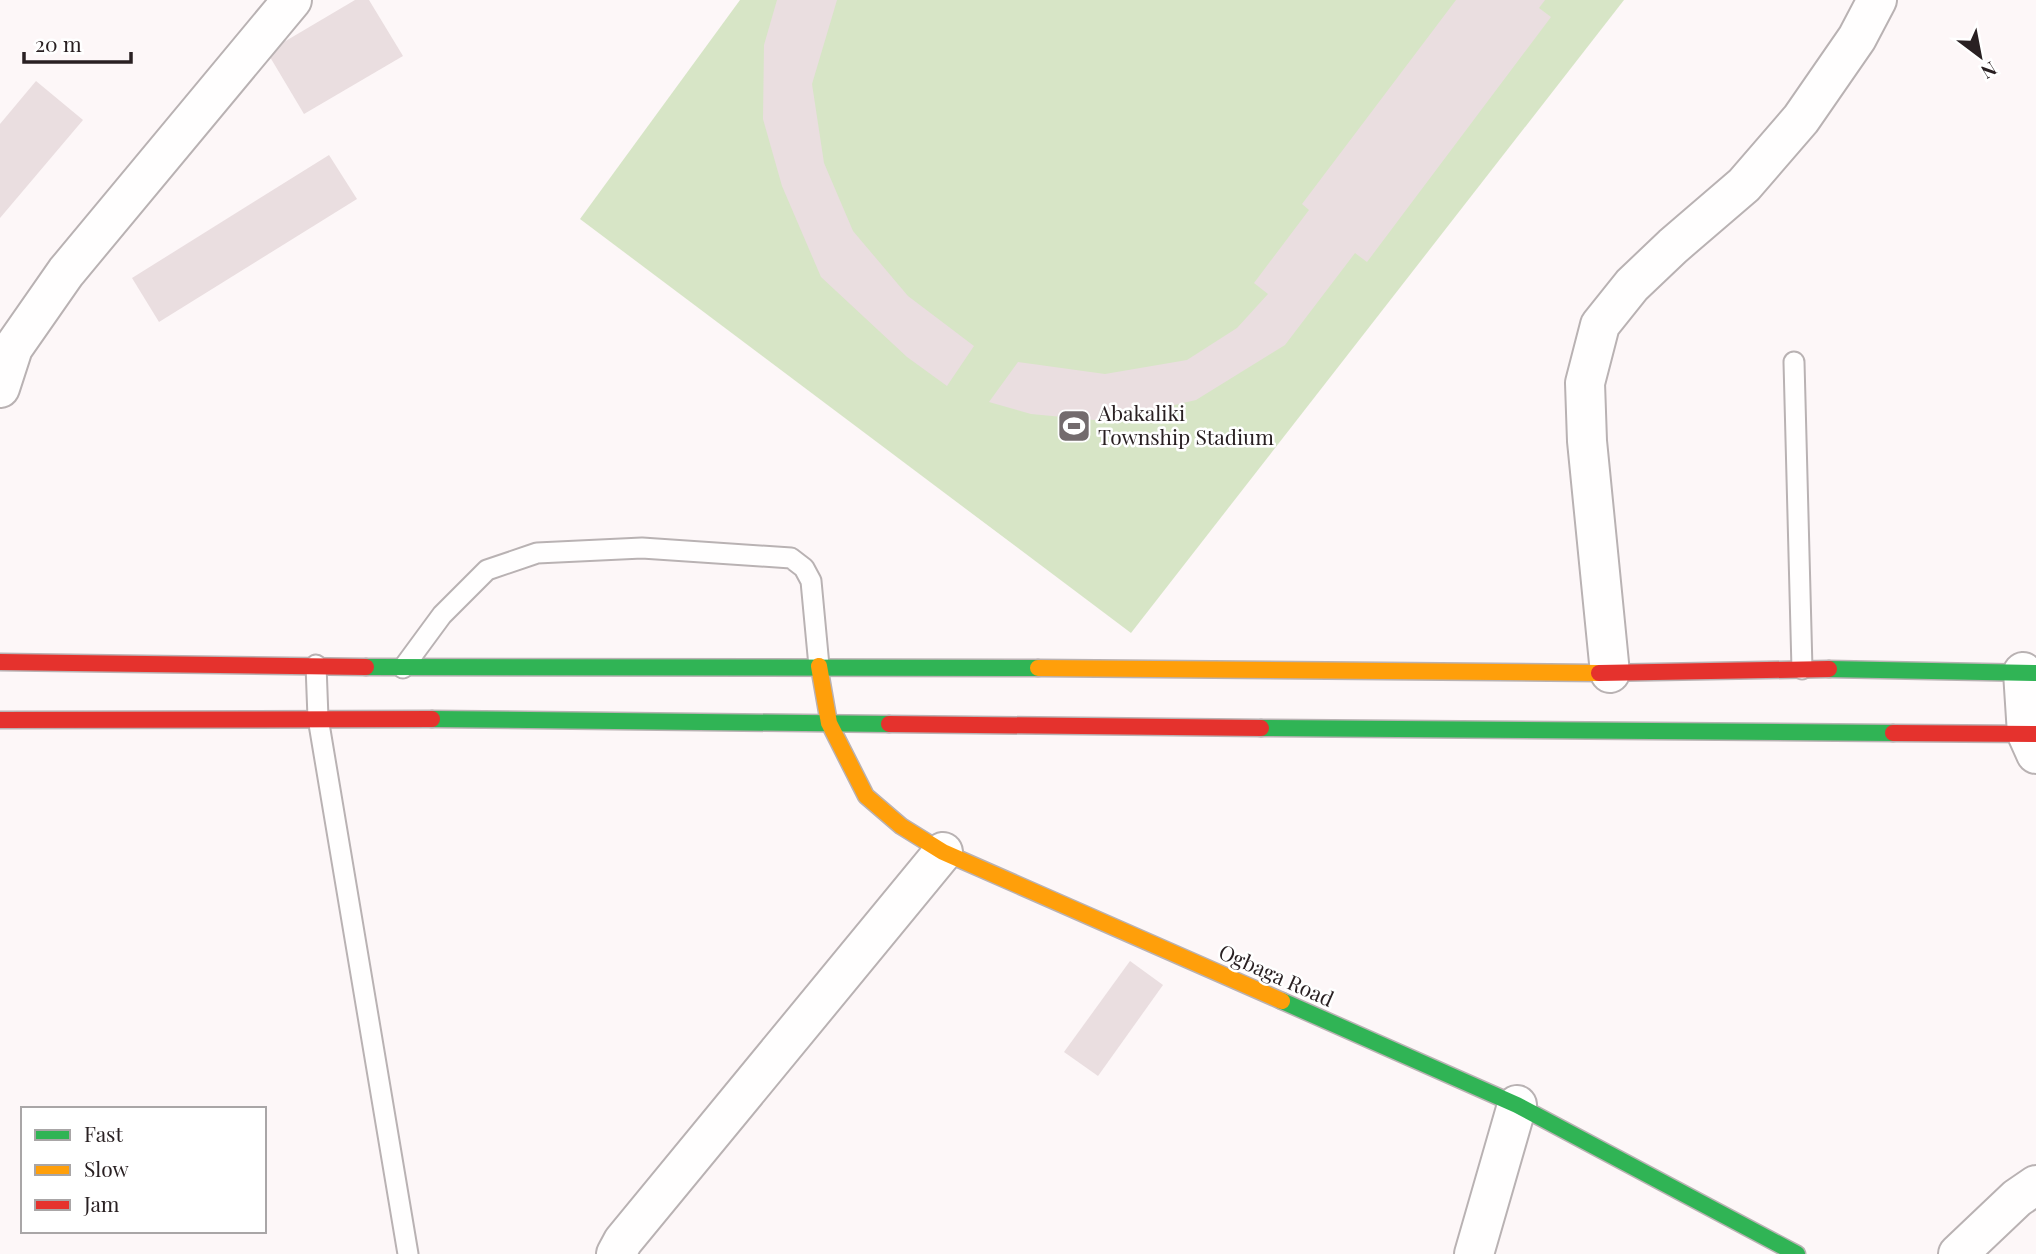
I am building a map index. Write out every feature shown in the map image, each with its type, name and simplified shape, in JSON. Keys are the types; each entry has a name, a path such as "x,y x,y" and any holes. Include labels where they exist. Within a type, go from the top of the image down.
{"main road":[{"path":"0,662 403,668 819,666 1609,673 1802,669 2029,673"},
{"name":"Ogbaga Road","path":"819,666 829,723 866,796 901,826 943,852 1517,1105 1797,1254"},
{"path":"0,720 318,718 829,723 1614,732 2033,741"}],"street":[{"path":"0,388 6,341 292,0"},
{"path":"1609,673 1587,441 1585,383 1600,325 1632,285 1744,185 1793,129 1857,38 1877,0"},
{"path":"2029,673 2033,741"},
{"path":"616,1254 623,1241 943,852"},
{"path":"1474,1254 1517,1105"},
{"path":"1958,1254 2017,1198 2036,1185"}],"lane":[{"path":"1794,362 1802,669"},
{"path":"403,668 442,615 487,570 537,553 642,548 791,558 804,568 811,581 819,666"},
{"path":"316,665 318,718 408,1254"}],"green space":[{"name":"Abakaliki Township Stadium","path":"740,0 1624,0 1131,633 580,219"}],"building":[{"path":"355,0 369,0 403,56 304,114 267,52"},
{"path":"777,0 837,0 812,84 824,163 853,231 908,296 974,346 947,386 907,357 821,277 782,186 763,119 764,45"},
{"path":"1456,0 1545,0 1539,8 1551,17 1367,262 1355,253 1285,345 1196,400 1105,421 1031,414 989,402 1018,362 1105,374 1187,360 1237,328 1268,294 1254,283 1309,210 1302,204"},
{"path":"36,81 83,120 0,218 0,124"},
{"path":"329,155 357,199 159,322 132,278"},
{"path":"1130,961 1163,985 1098,1076 1064,1052"}],"traffic: fast":[{"path":"366,667 1038,668"},
{"path":"1829,669 2036,673"},
{"path":"432,719 889,724"},
{"path":"1261,728 1893,733"},
{"path":"1282,1001 1517,1105 1797,1254"}],"traffic: slow":[{"path":"819,666 829,723 866,796 901,826 943,852 1282,1001"},
{"path":"1038,668 1599,673"}],"traffic: jam":[{"path":"0,662 366,667"},
{"path":"1599,673 1829,669"},
{"path":"0,720 432,719"},
{"path":"889,724 1261,728"},
{"path":"1893,733 2036,734"}],"place":[{"name":"Abakaliki Township Stadium","path":"1074,426"}]}
